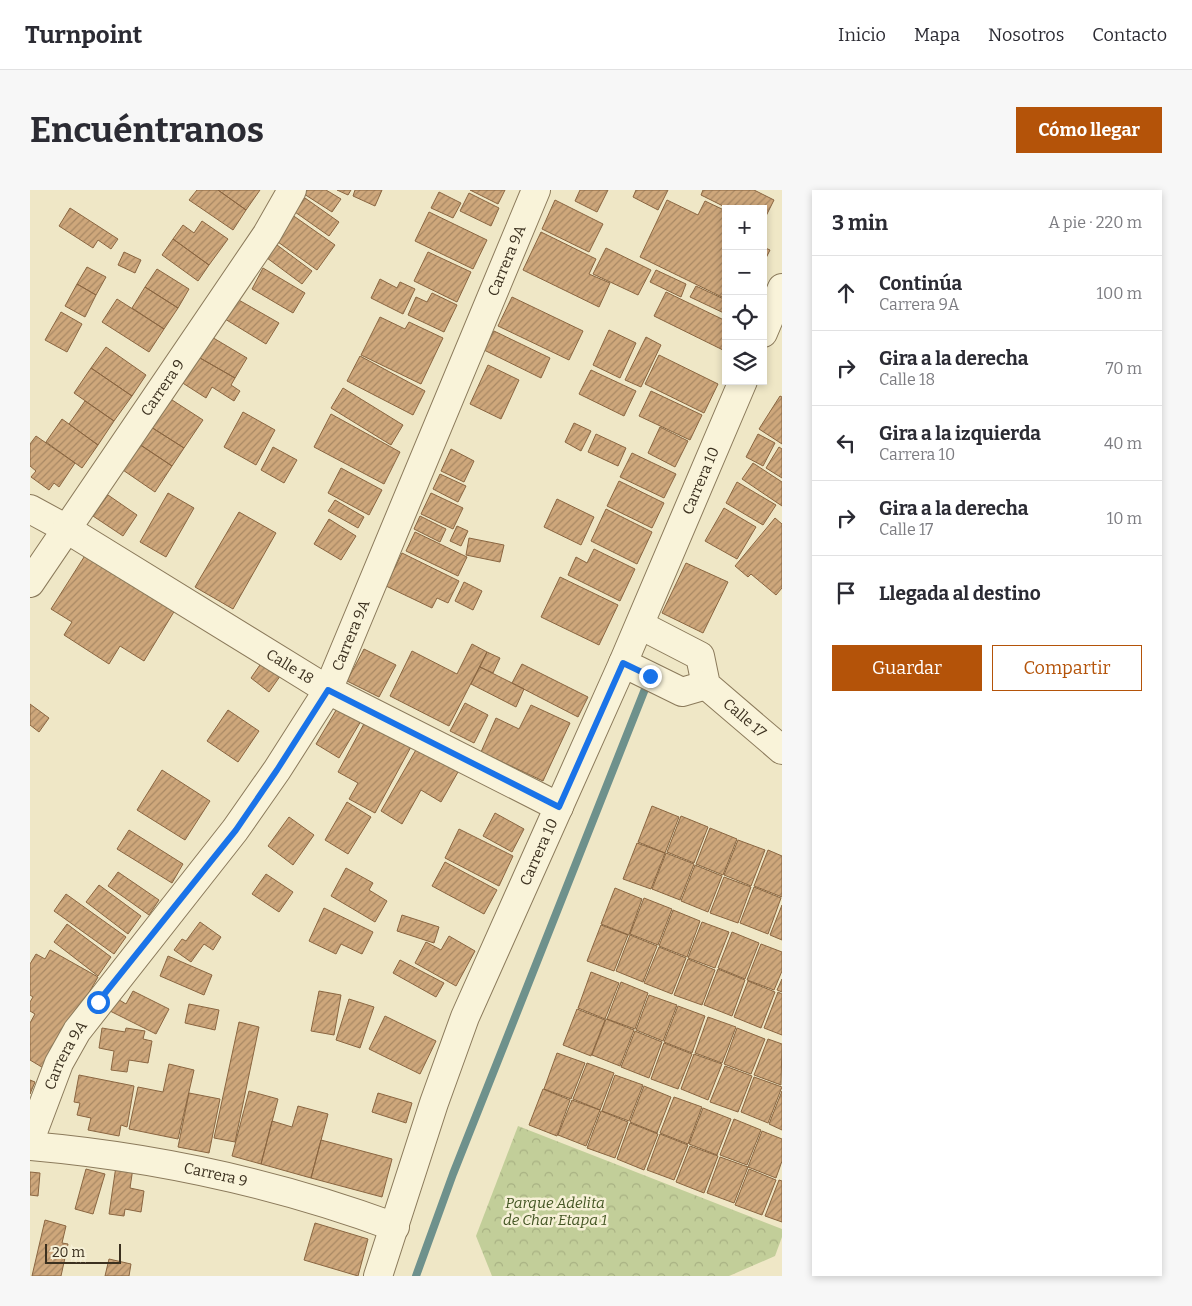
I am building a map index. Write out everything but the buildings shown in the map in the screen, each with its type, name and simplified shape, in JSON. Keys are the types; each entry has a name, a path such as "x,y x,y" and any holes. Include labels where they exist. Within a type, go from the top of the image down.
{"street":[{"name":"Carrera 9","path":"30,583 65,528 267,234 292,190"},
{"name":"Carrera 9A","path":"30,1140 59,1064 77,1030 236,830 328,690 536,190"},
{"path":"767,323 782,288"},
{"name":"Carrera 10","path":"378,1276 434,1103 465,1017 640,625 741,385"},
{"name":"Calle 18","path":"30,509 65,528 328,690 559,807"},
{"path":"623,663 682,692 706,685 700,656 640,625"},
{"name":"Calle 17","path":"706,685 782,750"},
{"name":"Carrera 9","path":"30,1146 123,1156 234,1177 342,1208 395,1227"}],"green space":[{"name":"Parque Adelita de Char Etapa 1","path":"518,1126 782,1229 782,1237 775,1256 729,1276 492,1276 476,1236"}],"waterway":[{"path":"416,1276 453,1174 647,684"}],"route":[{"path":"98,1002 236,830 328,690 559,807 623,663 650,676"}]}
